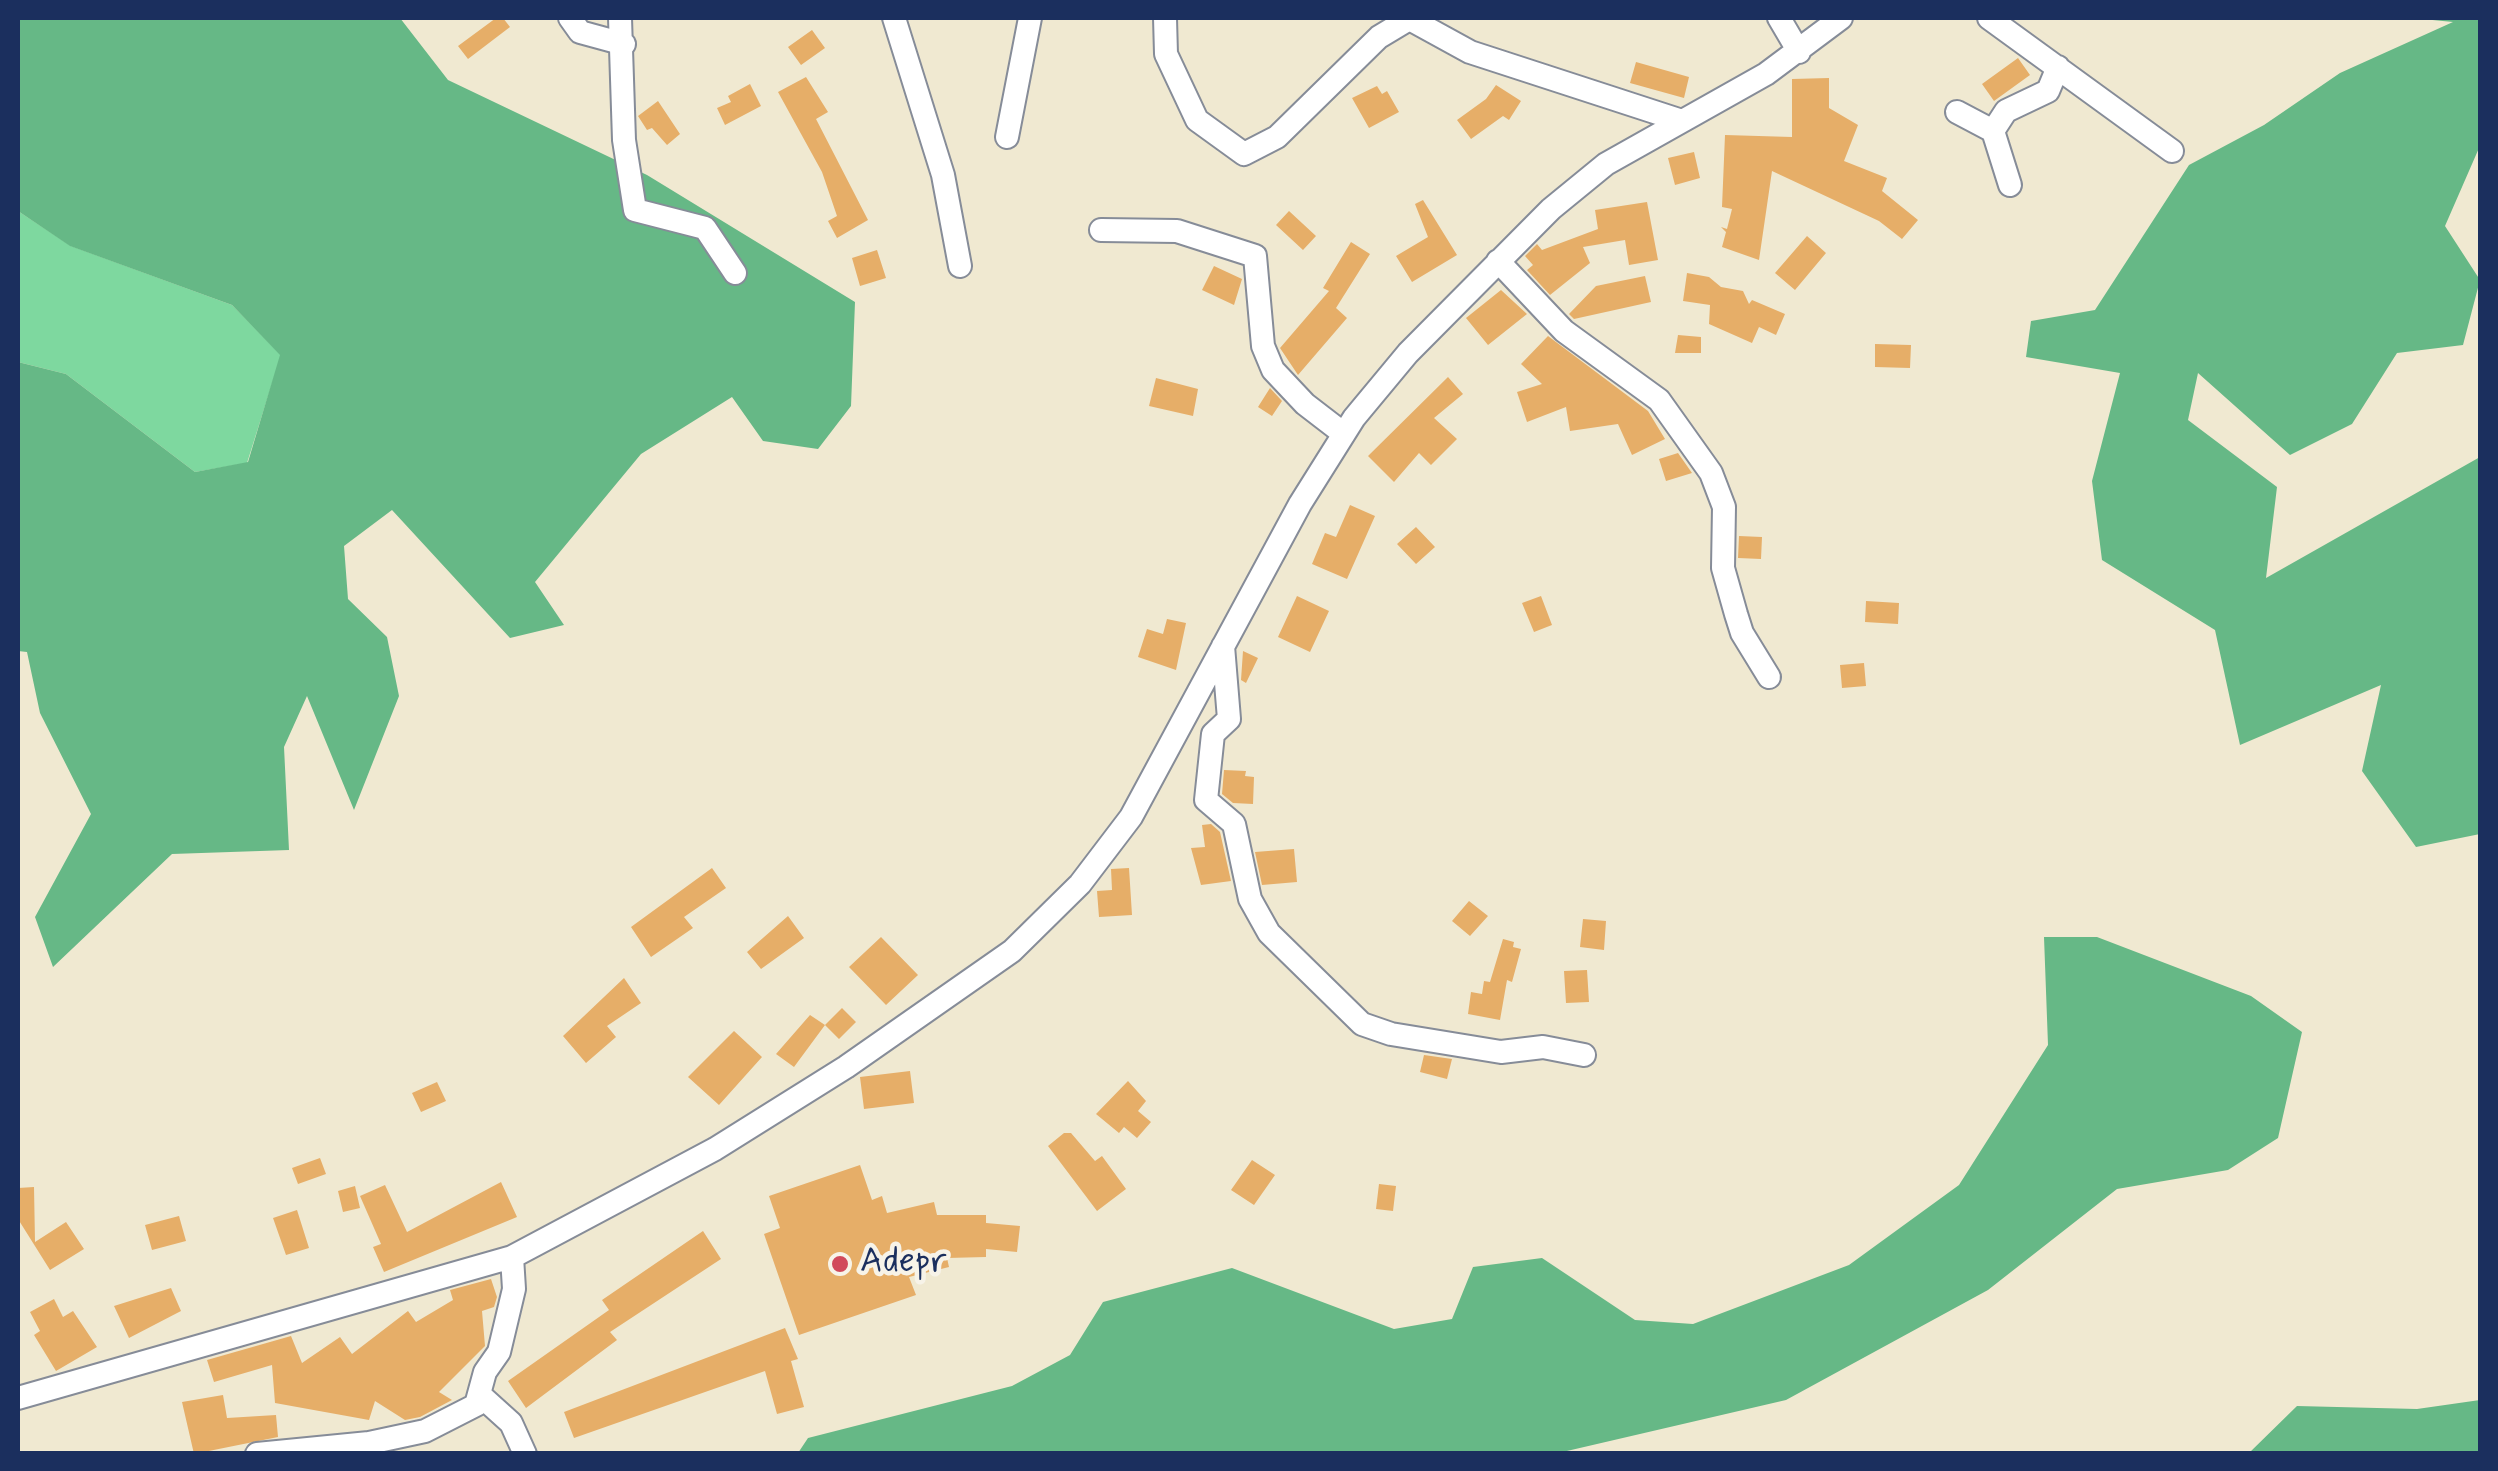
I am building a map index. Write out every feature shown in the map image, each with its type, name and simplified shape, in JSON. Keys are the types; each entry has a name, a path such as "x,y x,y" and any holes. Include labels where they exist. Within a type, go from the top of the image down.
{"street":[{"path":"570,18 580,32 624,44"},
{"path":"620,18 624,44 624,140 635,210 705,228 734,273"},
{"path":"894,18 943,174 960,266"},
{"path":"1007,137 1030,18"},
{"path":"1165,18 1166,54 1197,120 1244,154 1278,138 1380,36 1409,18 1470,52 1679,120"},
{"path":"1778,18 1799,52"},
{"path":"18,1398 512,1257 715,1149 846,1067 1012,950 1080,884 1131,817 1344,434 1408,354 1498,261 1606,164 1799,52 1841,18"},
{"path":"1989,18 2172,150"},
{"path":"1993,131 2006,112 2048,91 2058,66"},
{"path":"1957,112 1993,131 2010,185"},
{"path":"1100,230 1177,231 1255,256 1264,346 1273,370 1305,404 1344,434"},
{"path":"1498,261 1564,331 1658,400 1712,473 1724,506 1723,568 1736,614 1768,677"},
{"path":"1223,646 1229,720 1214,734 1206,800 1234,824 1250,899 1269,933 1362,1024 1391,1034 1502,1052 1543,1047 1584,1055"},
{"path":"256,1454 370,1443 425,1430 476,1405 503,1336 514,1289 512,1257"},
{"path":"480,1395 510,1423 524,1454"}],"green space":[{"path":"18,18 400,18 448,80 647,175 855,302 851,406 818,449 763,441 732,397 641,454 535,582 564,625 510,638 392,510 344,546 348,599 387,637 399,696 354,810 307,696 284,747 289,850 172,854 53,967 35,917 91,814 40,713 27,652 18,651 18,362 66,374 195,472 248,462 280,355 232,305 70,246 18,211"},
{"path":"2412,18 2480,18 2479,148 2445,226 2480,280 2463,345 2397,353 2352,424 2290,455 2198,373 2188,420 2277,487 2266,578 2480,457 2480,834 2416,847 2362,771 2381,685 2240,745 2215,630 2102,560 2092,481 2120,373 2026,357 2031,321 2095,310 2189,165 2264,125 2340,73 2453,22"},
{"path":"18,211 71,246 232,305 281,355 247,463 195,472 66,374 18,362"},
{"path":"2044,937 2097,937 2251,996 2302,1032 2278,1138 2228,1170 2117,1189 1988,1290 1786,1400 1554,1454 798,1453 808,1438 1012,1386 1070,1355 1103,1302 1232,1268 1394,1329 1452,1319 1473,1267 1542,1258 1635,1320 1693,1324 1849,1265 1959,1185 2048,1045"},
{"path":"2480,1400 2480,1453 2249,1453 2297,1406 2417,1409"}],"building":[{"path":"496,18 503,18 510,27 468,59 458,46"},
{"path":"812,30 825,48 801,65 788,47"},
{"path":"2018,58 2030,75 1994,101 1982,84"},
{"path":"1636,62 1689,77 1684,98 1630,83"},
{"path":"806,77 828,112 816,119 868,220 837,238 828,221 837,216 822,172 778,92"},
{"path":"1829,78 1829,108 1858,125 1844,161 1887,178 1882,191 1918,220 1902,239 1879,221 1772,171 1759,260 1722,247 1726,232 1721,227 1727,229 1732,209 1722,207 1725,135 1792,137 1792,79"},
{"path":"750,84 761,106 725,125 717,108 731,102 728,96"},
{"path":"1496,85 1521,101 1509,120 1503,116 1471,139 1457,120 1486,99"},
{"path":"1377,86 1382,94 1387,91 1399,112 1369,128 1352,98"},
{"path":"658,101 680,134 667,145 652,128 647,130 638,116"},
{"path":"1694,152 1700,178 1675,185 1668,158"},
{"path":"1423,200 1457,255 1412,282 1396,256 1428,237 1415,204"},
{"path":"1647,202 1658,260 1629,265 1625,240 1583,247 1590,263 1550,295 1527,270 1533,265 1525,256 1537,244 1542,250 1598,229 1595,210"},
{"path":"1289,211 1316,236 1303,250 1276,225"},
{"path":"1807,236 1826,253 1795,290 1775,273"},
{"path":"1351,242 1370,254 1336,308 1347,318 1298,375 1280,348 1329,291 1323,288"},
{"path":"877,250 886,278 860,286 852,258"},
{"path":"1214,266 1242,279 1234,305 1202,290"},
{"path":"1687,273 1743,291 1749,304 1752,300 1785,314 1776,335 1759,327 1752,343 1709,324 1710,305 1683,301"},
{"path":"1645,276 1651,302 1574,319 1569,314 1596,286"},
{"path":"1501,290 1527,314 1488,345 1466,318"},
{"path":"1678,335 1701,337 1701,353 1675,353"},
{"path":"1548,336 1648,411 1665,439 1632,455 1618,424 1570,431 1566,407 1527,422 1517,392 1542,384 1521,364"},
{"path":"1875,344 1911,345 1910,368 1875,367"},
{"path":"1448,377 1463,394 1434,418 1457,439 1431,465 1419,453 1394,482 1368,456"},
{"path":"1156,378 1198,389 1193,416 1149,406"},
{"path":"1270,388 1282,401 1272,416 1258,407"},
{"path":"1678,453 1692,473 1666,481 1659,459"},
{"path":"1350,505 1375,516 1347,579 1312,564 1325,533 1336,537"},
{"path":"1416,527 1435,547 1416,564 1397,544"},
{"path":"1739,536 1762,537 1761,559 1738,558"},
{"path":"1297,596 1329,611 1310,652 1278,637"},
{"path":"1541,596 1552,625 1534,632 1522,603"},
{"path":"1866,601 1899,603 1898,624 1865,622"},
{"path":"1167,619 1186,623 1176,670 1138,657 1147,629 1163,634"},
{"path":"1243,651 1258,658 1246,683 1241,680"},
{"path":"1864,663 1866,686 1842,688 1840,665"},
{"path":"1224,770 1246,771 1245,776 1254,777 1253,804 1233,803 1222,794"},
{"path":"1211,824 1220,832 1231,881 1201,885 1191,848 1205,847 1202,825"},
{"path":"1294,849 1297,882 1262,885 1255,852"},
{"path":"712,868 726,888 684,917 693,928 651,957 631,927"},
{"path":"1129,868 1132,915 1099,917 1097,891 1112,890 1111,869"},
{"path":"1469,901 1488,916 1470,936 1452,921"},
{"path":"788,916 804,938 761,969 747,952"},
{"path":"1583,919 1606,921 1604,950 1580,947"},
{"path":"881,937 918,975 886,1005 849,967"},
{"path":"1503,939 1521,949 1512,982 1507,980 1500,1020 1468,1014 1471,992 1482,994 1484,981 1490,982"},
{"path":"1587,970 1589,1002 1566,1003 1564,971"},
{"path":"624,978 641,1003 607,1026 616,1037 586,1063 563,1036"},
{"path":"842,1008 856,1022 839,1039 825,1025"},
{"path":"810,1015 825,1025 794,1067 776,1054"},
{"path":"734,1031 762,1057 719,1105 688,1077"},
{"path":"1424,1055 1452,1059 1447,1079 1420,1072"},
{"path":"910,1071 914,1103 864,1109 860,1077"},
{"path":"1128,1081 1146,1101 1138,1111 1151,1122 1137,1138 1124,1127 1119,1133 1096,1114"},
{"path":"437,1082 446,1101 421,1112 412,1093"},
{"path":"1064,1133 1071,1133 1095,1161 1102,1156 1126,1189 1097,1211 1048,1146"},
{"path":"320,1158 326,1174 298,1184 292,1168"},
{"path":"1252,1160 1275,1175 1254,1205 1231,1190"},
{"name":"Adepr","path":"860,1165 872,1200 882,1196 887,1213 934,1202 937,1215 986,1215 986,1223 1020,1226 1017,1252 986,1249 986,1257 947,1258 949,1267 909,1277 916,1295 799,1335 764,1234 780,1228 769,1196"},
{"path":"501,1182 517,1217 384,1272 373,1247 381,1244 360,1196 385,1185 407,1232"},
{"path":"1379,1184 1396,1186 1393,1211 1376,1209"},
{"path":"355,1186 360,1208 343,1212 338,1191"},
{"path":"34,1187 35,1242 66,1222 84,1249 50,1270 18,1219 18,1188"},
{"path":"297,1210 309,1248 286,1255 273,1218"},
{"path":"179,1216 186,1241 152,1250 145,1225"},
{"path":"703,1231 721,1259 610,1332 617,1340 526,1408 508,1381 609,1310 602,1300"},
{"path":"491,1279 497,1297 494,1307 482,1311 485,1346 439,1392 452,1400 420,1417 405,1420 375,1401 369,1420 275,1403 272,1365 214,1382 207,1360 291,1336 302,1363 340,1337 352,1354 408,1311 416,1322 453,1300 450,1290"},
{"path":"171,1288 181,1311 129,1338 114,1306"},
{"path":"54,1299 63,1317 73,1311 97,1347 56,1371 34,1335 40,1331 30,1312"},
{"path":"785,1328 798,1359 791,1361 804,1407 777,1414 765,1371 574,1438 564,1412"},
{"path":"223,1395 227,1418 276,1415 278,1437 194,1454 182,1402"}],"place":[{"name":"Adepr","path":"840,1264"}]}
